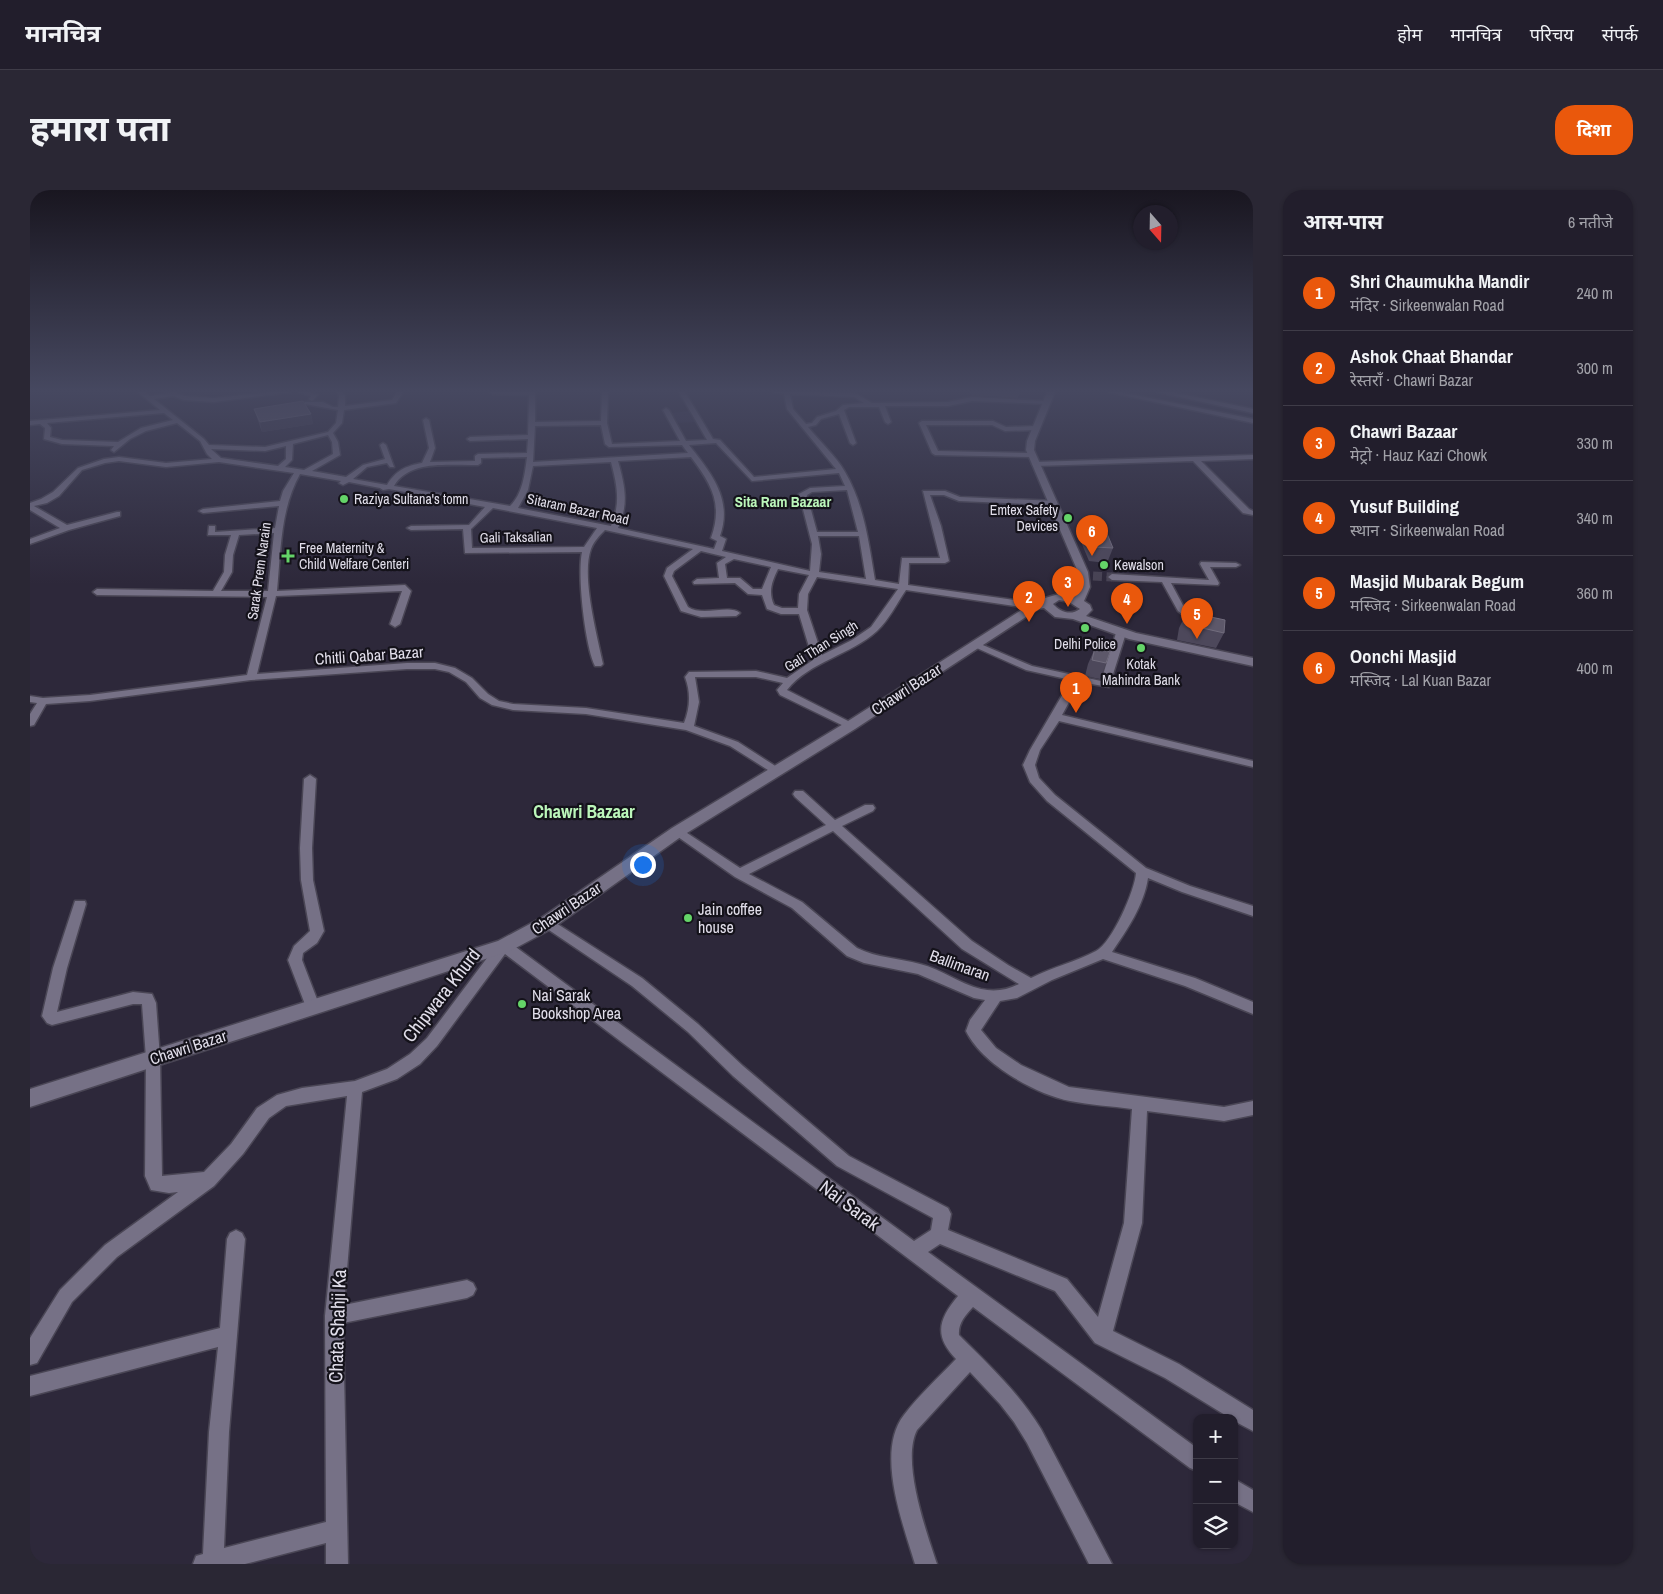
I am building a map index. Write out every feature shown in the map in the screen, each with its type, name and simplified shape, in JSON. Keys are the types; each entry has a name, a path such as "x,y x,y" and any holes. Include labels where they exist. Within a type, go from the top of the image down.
{"street":[{"path":"30,506 56,494 80,469 104,461 108,456"},
{"path":"213,456 219,460"},
{"path":"280,468 289,460 289,456"},
{"path":"301,472 335,456"},
{"path":"387,456 399,473"},
{"path":"425,465 429,456"},
{"path":"389,487 399,473 409,468 425,465 478,463 478,456"},
{"path":"512,508 520,502 524,492 529,456"},
{"path":"528,464 675,456"},
{"path":"694,456 720,501 721,520 715,538 722,539 716,554"},
{"path":"729,456 752,480 842,471"},
{"path":"830,456 842,471 850,488 863,534 871,582"},
{"path":"986,456 1033,459 1196,460 1253,457"},
{"name":"Sitaram Bazar Road","path":"104,461 119,459 166,465 219,460 280,468 512,508 602,526 716,554 814,574 903,588 1041,605"},
{"path":"1033,459 1088,576 1078,601"},
{"path":"347,480 365,466 389,460"},
{"path":"614,460 623,495 623,505 614,529"},
{"path":"1196,460 1246,511 1253,513"},
{"name":"Sarak Prem Narain","path":"251,677 272,594 283,503 287,491 301,472"},
{"path":"818,661 803,612 804,590 814,574 816,552 814,534 803,494 810,490 850,488"},
{"path":"903,588 905,560 944,561 937,526 927,492 945,493 959,499 1053,503"},
{"path":"204,511 283,503"},
{"path":"411,528 467,528 473,526 491,505"},
{"path":"30,506 66,528"},
{"path":"30,542 66,528 116,514"},
{"path":"598,664 584,573 587,549 602,526"},
{"path":"212,528 212,534 279,530"},
{"name":"Gali Taksalian","path":"467,528 468,551 587,549"},
{"path":"215,594 228,572 229,555 236,533"},
{"path":"814,534 863,534"},
{"path":"699,549 670,570 668,576 684,609 688,613 695,614 736,613"},
{"path":"723,580 721,563 731,557"},
{"path":"1112,577 1215,583 1204,564 1236,565"},
{"path":"776,567 765,584 765,592 770,607 774,610 803,612"},
{"path":"697,582 737,580 751,592 765,592"},
{"path":"1165,580 1182,610"},
{"path":"97,592 272,594 405,588 407,591 395,624"},
{"name":"Gali Than Singh","path":"850,726 784,693 782,690 789,681 818,661 856,642 874,628 903,588"},
{"path":"1041,605 1059,597 1078,601 1083,604 1086,610 1080,615 1075,616"},
{"path":"1041,605 1055,612 1075,616 1121,633 1253,662"},
{"name":"Chawri Bazar","path":"30,1098 504,946 548,922 677,832 850,726 975,645 1041,605"},
{"path":"975,645 1029,668 1101,686 1107,684 1121,633"},
{"name":"Chitli Qabar Bazar","path":"30,699 43,701 100,697 251,677 407,666 435,666 452,670 469,680 484,696 496,704 512,707 586,711 688,726 734,744 776,771"},
{"path":"688,726 692,717 695,693 690,677 692,674 756,674 789,681"},
{"path":"1076,680 1035,750 1029,765 1034,779 1051,798 1142,871 1186,889 1253,912"},
{"path":"30,723 43,701"},
{"path":"1056,717 1253,764"},
{"path":"310,779 306,848 307,880 317,931 316,936 300,946 296,952 295,960 313,1007"},
{"path":"799,794 967,945 1003,969 1031,984"},
{"path":"739,874 869,808"},
{"name":"Ballimaran","path":"677,832 739,874 797,905 852,952 864,958 920,969 979,994 996,996 1012,994 1047,976 1103,954"},
{"path":"1142,871 1140,887 1117,937 1103,954 1190,982 1253,1008"},
{"path":"80,904 60,968 49,1016 59,1018 133,998 147,998 150,1003 153,1058 153,1176 157,1184 170,1185 208,1180"},
{"path":"548,922 637,982 693,1028 738,1071 843,1162 942,1214 939,1235 913,1252"},
{"name":"Chipwara Khurd","path":"30,1356 66,1296 111,1250 208,1180 237,1149 263,1113 282,1100 302,1095 355,1088 392,1074 415,1059 432,1042 504,946"},
{"name":"Nai Sarak","path":"504,946 913,1252 1194,1459"},
{"path":"996,996 975,1024 973,1031 979,1042 990,1052 1047,1087 1069,1094 1224,1114 1253,1108"},
{"name":"Chata Shahji Ka","path":"337,1564 334,1316 355,1088"},
{"path":"1102,1336 1133,1223 1140,1104"},
{"path":"939,1235 1061,1285 1102,1336 1172,1371 1253,1421"},
{"path":"236,1239 208,1563 336,1530"},
{"path":"334,1316 467,1289"},
{"path":"971,1295 949,1324 948,1328 952,1341 1007,1397 1025,1422 1101,1564"},
{"path":"30,1386 229,1335"},
{"path":"926,1564 909,1510 902,1464 902,1438 910,1423 969,1359"},
{"path":"1238,1492 1253,1502"}],"building":[{"path":"1084,523 1103,524 1113,548 1094,547"},
{"path":"1187,612 1225,620 1224,633 1185,624"},
{"path":"1095,648 1110,652 1106,663 1092,660"}],"tunnel":[{"path":"1093,576 1112,577"}],"place":[{"name":"Raziya Sultana's tomn","path":"344,499"},
{"name":"Emtex Safety Devices","path":"1068,518"},
{"name":"Free Maternity & Child Welfare Centeri","path":"288,556"},
{"name":"Oonchi Masjid","path":"1092,556"},
{"name":"Kewalson","path":"1104,565"},
{"name":"Chawri Bazaar","path":"1068,607"},
{"name":"Ashok Chaat Bhandar","path":"1029,622"},
{"name":"Yusuf Building","path":"1127,624"},
{"name":"Delhi Police","path":"1085,628"},
{"name":"Masjid Mubarak Begum","path":"1197,639"},
{"name":"Kotak Mahindra Bank","path":"1141,648"},
{"name":"Shri Chaumukha Mandir","path":"1076,713"},
{"name":"Jain coffee house","path":"688,918"},
{"name":"Nai Sarak Bookshop Area","path":"522,1004"}],"district":[{"name":"Sita Ram Bazaar","path":"783,501"},
{"name":"Chawri Bazaar","path":"584,811"}]}
